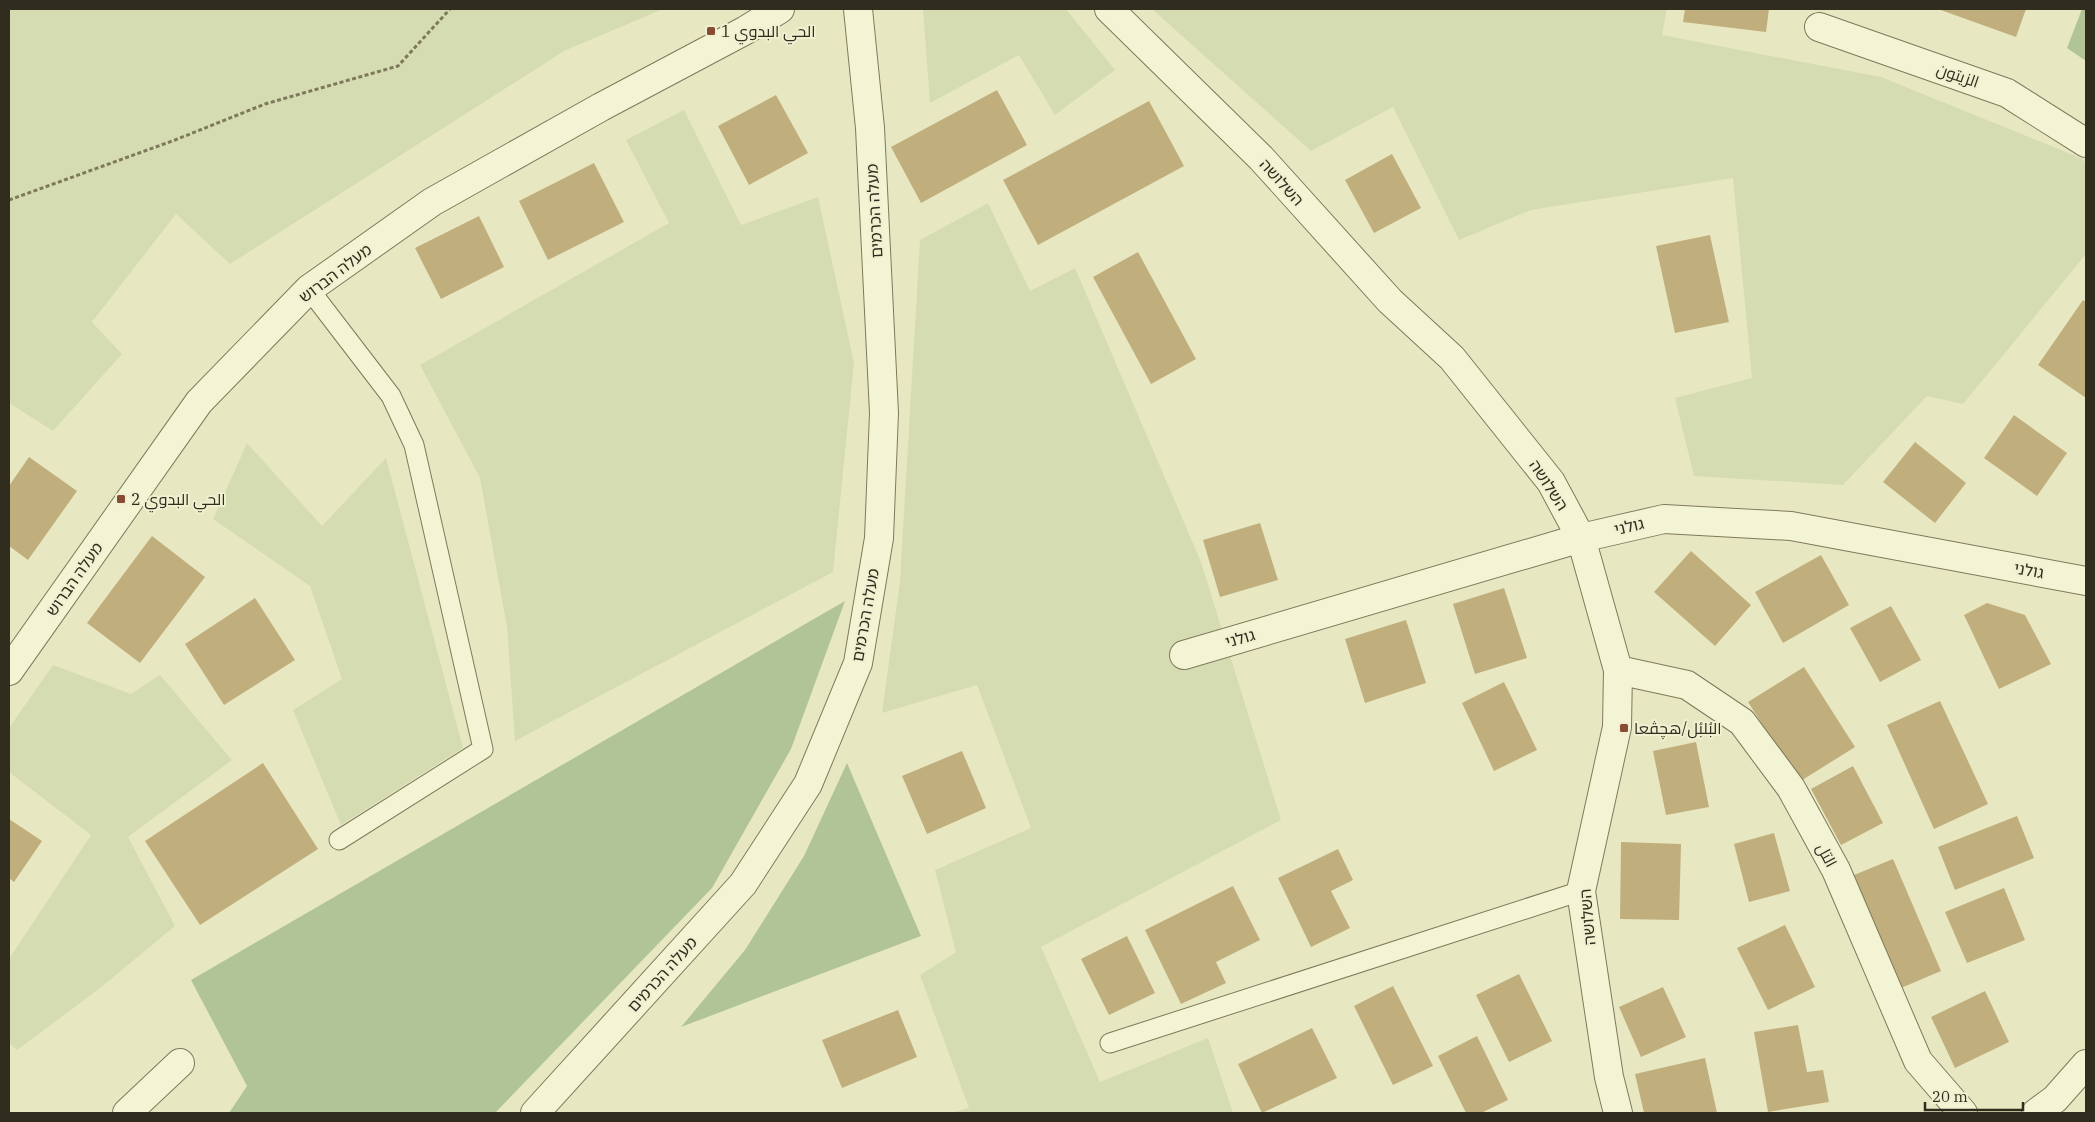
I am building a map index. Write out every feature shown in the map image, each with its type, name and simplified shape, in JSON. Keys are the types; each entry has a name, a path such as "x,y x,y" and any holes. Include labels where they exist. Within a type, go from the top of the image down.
{"street":[{"name":"מעלה הברוש","path":"9,671 199,402 309,289 432,202 601,107 746,30 780,9"},
{"name":"מעלה הכרמים","path":"535,1113 743,884 808,784 858,663 879,538 884,413 870,128 858,9"},
{"name":"השלושה","path":"1110,9 1261,158 1390,301 1452,358 1551,482 1581,538 1618,670 1617,727 1581,892 1609,1078 1618,1113"},
{"name":"الزيتون","path":"1819,27 2008,92 2086,143"},
{"name":"גולני","path":"1184,655 1581,538 1664,518 1792,526 2086,581"},
{"name":"التل","path":"1618,670 1686,685 1742,722 1791,788 1836,870 1918,1060 1963,1113"},
{"path":"127,1113 180,1063"},
{"path":"2036,1113 2055,1099 2086,1064"}],"lane":[{"path":"309,289 391,396 414,445 482,749 339,840"},
{"path":"1110,1043 1581,892"}],"path":[{"path":"9,200 175,140 265,104 398,66 450,9"}],"green space":[{"path":"9,9 663,9 564,51 230,264 176,214 92,322 122,354 53,431 9,403"},
{"path":"923,9 1066,9 1115,70 1055,115 1019,55 930,103"},
{"path":"1152,9 1667,9 1662,35 1881,77 2083,159 2086,164 2086,254 1963,404 1927,396 1843,485 1694,476 1675,398 1752,378 1733,178 1531,210 1459,240 1393,107 1311,151"},
{"path":"2082,9 2086,9 2086,61 2067,48"},
{"path":"684,110 741,225 818,197 854,363 833,572 515,741 507,627 480,478 420,365 669,223 626,140"},
{"path":"988,203 1030,291 1075,268 1201,562 1281,820 1041,947 1100,1082 1208,1038 1233,1113 951,1113 969,1108 920,975 956,952 935,870 1031,828 977,685 882,713 900,581 920,240"},
{"path":"247,443 322,526 386,458 463,748 341,825 293,710 342,679 310,586 213,519"},
{"path":"845,601 791,749 712,888 495,1113 229,1113 247,1086 191,980"},
{"path":"53,665 131,694 160,675 232,760 128,837 175,926 99,989 17,1050 9,1043 9,959 91,835 9,772 9,728"},
{"path":"847,763 921,936 681,1027 745,950 804,856"}],"building":[{"path":"1685,9 1769,9 1766,32 1683,22"},
{"path":"1938,9 2026,9 2016,37"},
{"path":"997,90 1027,145 921,203 891,147"},
{"path":"776,95 808,153 749,185 718,126"},
{"path":"1149,101 1184,166 1038,245 1003,180"},
{"path":"1392,154 1421,208 1374,233 1345,180"},
{"path":"594,163 624,222 548,260 519,201"},
{"path":"479,216 504,267 441,299 415,248"},
{"path":"1710,235 1729,322 1675,333 1656,246"},
{"path":"1138,252 1196,359 1151,384 1093,277"},
{"path":"2083,300 2086,302 2086,398 2038,365"},
{"path":"2014,415 2067,453 2037,496 1984,458"},
{"path":"1915,442 1966,483 1935,523 1883,482"},
{"path":"29,457 77,491 28,560 9,546 9,486"},
{"path":"1260,523 1278,580 1220,597 1203,540"},
{"path":"152,536 205,577 140,663 87,623"},
{"path":"1691,551 1751,605 1715,646 1654,592"},
{"path":"1821,555 1849,605 1783,643 1755,592"},
{"path":"1504,588 1527,658 1475,674 1453,604"},
{"path":"255,598 295,660 224,705 185,644"},
{"path":"1987,603 2025,615 2051,664 1999,689 1964,615"},
{"path":"1891,606 1921,660 1880,682 1850,628"},
{"path":"1406,620 1426,683 1365,703 1345,639"},
{"path":"1804,667 1855,747 1799,782 1748,702"},
{"path":"1504,682 1537,750 1494,771 1462,703"},
{"path":"1940,701 1988,804 1934,829 1887,725"},
{"path":"1696,742 1709,807 1666,815 1653,751"},
{"path":"962,751 986,808 927,834 902,776"},
{"path":"263,763 318,849 200,925 145,841"},
{"path":"1853,766 1883,823 1841,845 1811,789"},
{"path":"2017,816 2034,858 1955,890 1938,847"},
{"path":"9,819 42,841 14,882 9,878"},
{"path":"1774,833 1790,891 1749,902 1734,844"},
{"path":"1621,842 1681,844 1679,920 1620,919"},
{"path":"1338,849 1353,880 1331,891 1350,928 1311,947 1278,878"},
{"path":"1893,859 1941,971 1901,988 1854,875"},
{"path":"1233,886 1260,940 1216,962 1226,983 1181,1004 1145,930"},
{"path":"2004,888 2025,940 1967,963 1945,912"},
{"path":"1785,925 1815,987 1768,1010 1737,948"},
{"path":"1127,936 1155,993 1109,1015 1081,959"},
{"path":"1519,974 1552,1041 1509,1062 1476,995"},
{"path":"1393,986 1433,1066 1393,1085 1354,1006"},
{"path":"1663,987 1686,1037 1641,1057 1619,1007"},
{"path":"1985,991 2009,1042 1955,1068 1931,1017"},
{"path":"898,1010 917,1057 842,1088 822,1040"},
{"path":"1798,1025 1807,1072 1823,1070 1829,1102 1768,1112 1754,1032"},
{"path":"1312,1028 1337,1078 1262,1113 1238,1064"},
{"path":"1477,1036 1508,1100 1481,1113 1466,1113 1438,1056"},
{"path":"1705,1058 1717,1113 1644,1113 1635,1074"}],"place":[{"name":"الحي البدوي 1","path":"711,31"},
{"name":"الحي البدوي 2","path":"121,499"},
{"name":"البُلبُل/هچڤعا","path":"1624,728"}]}
